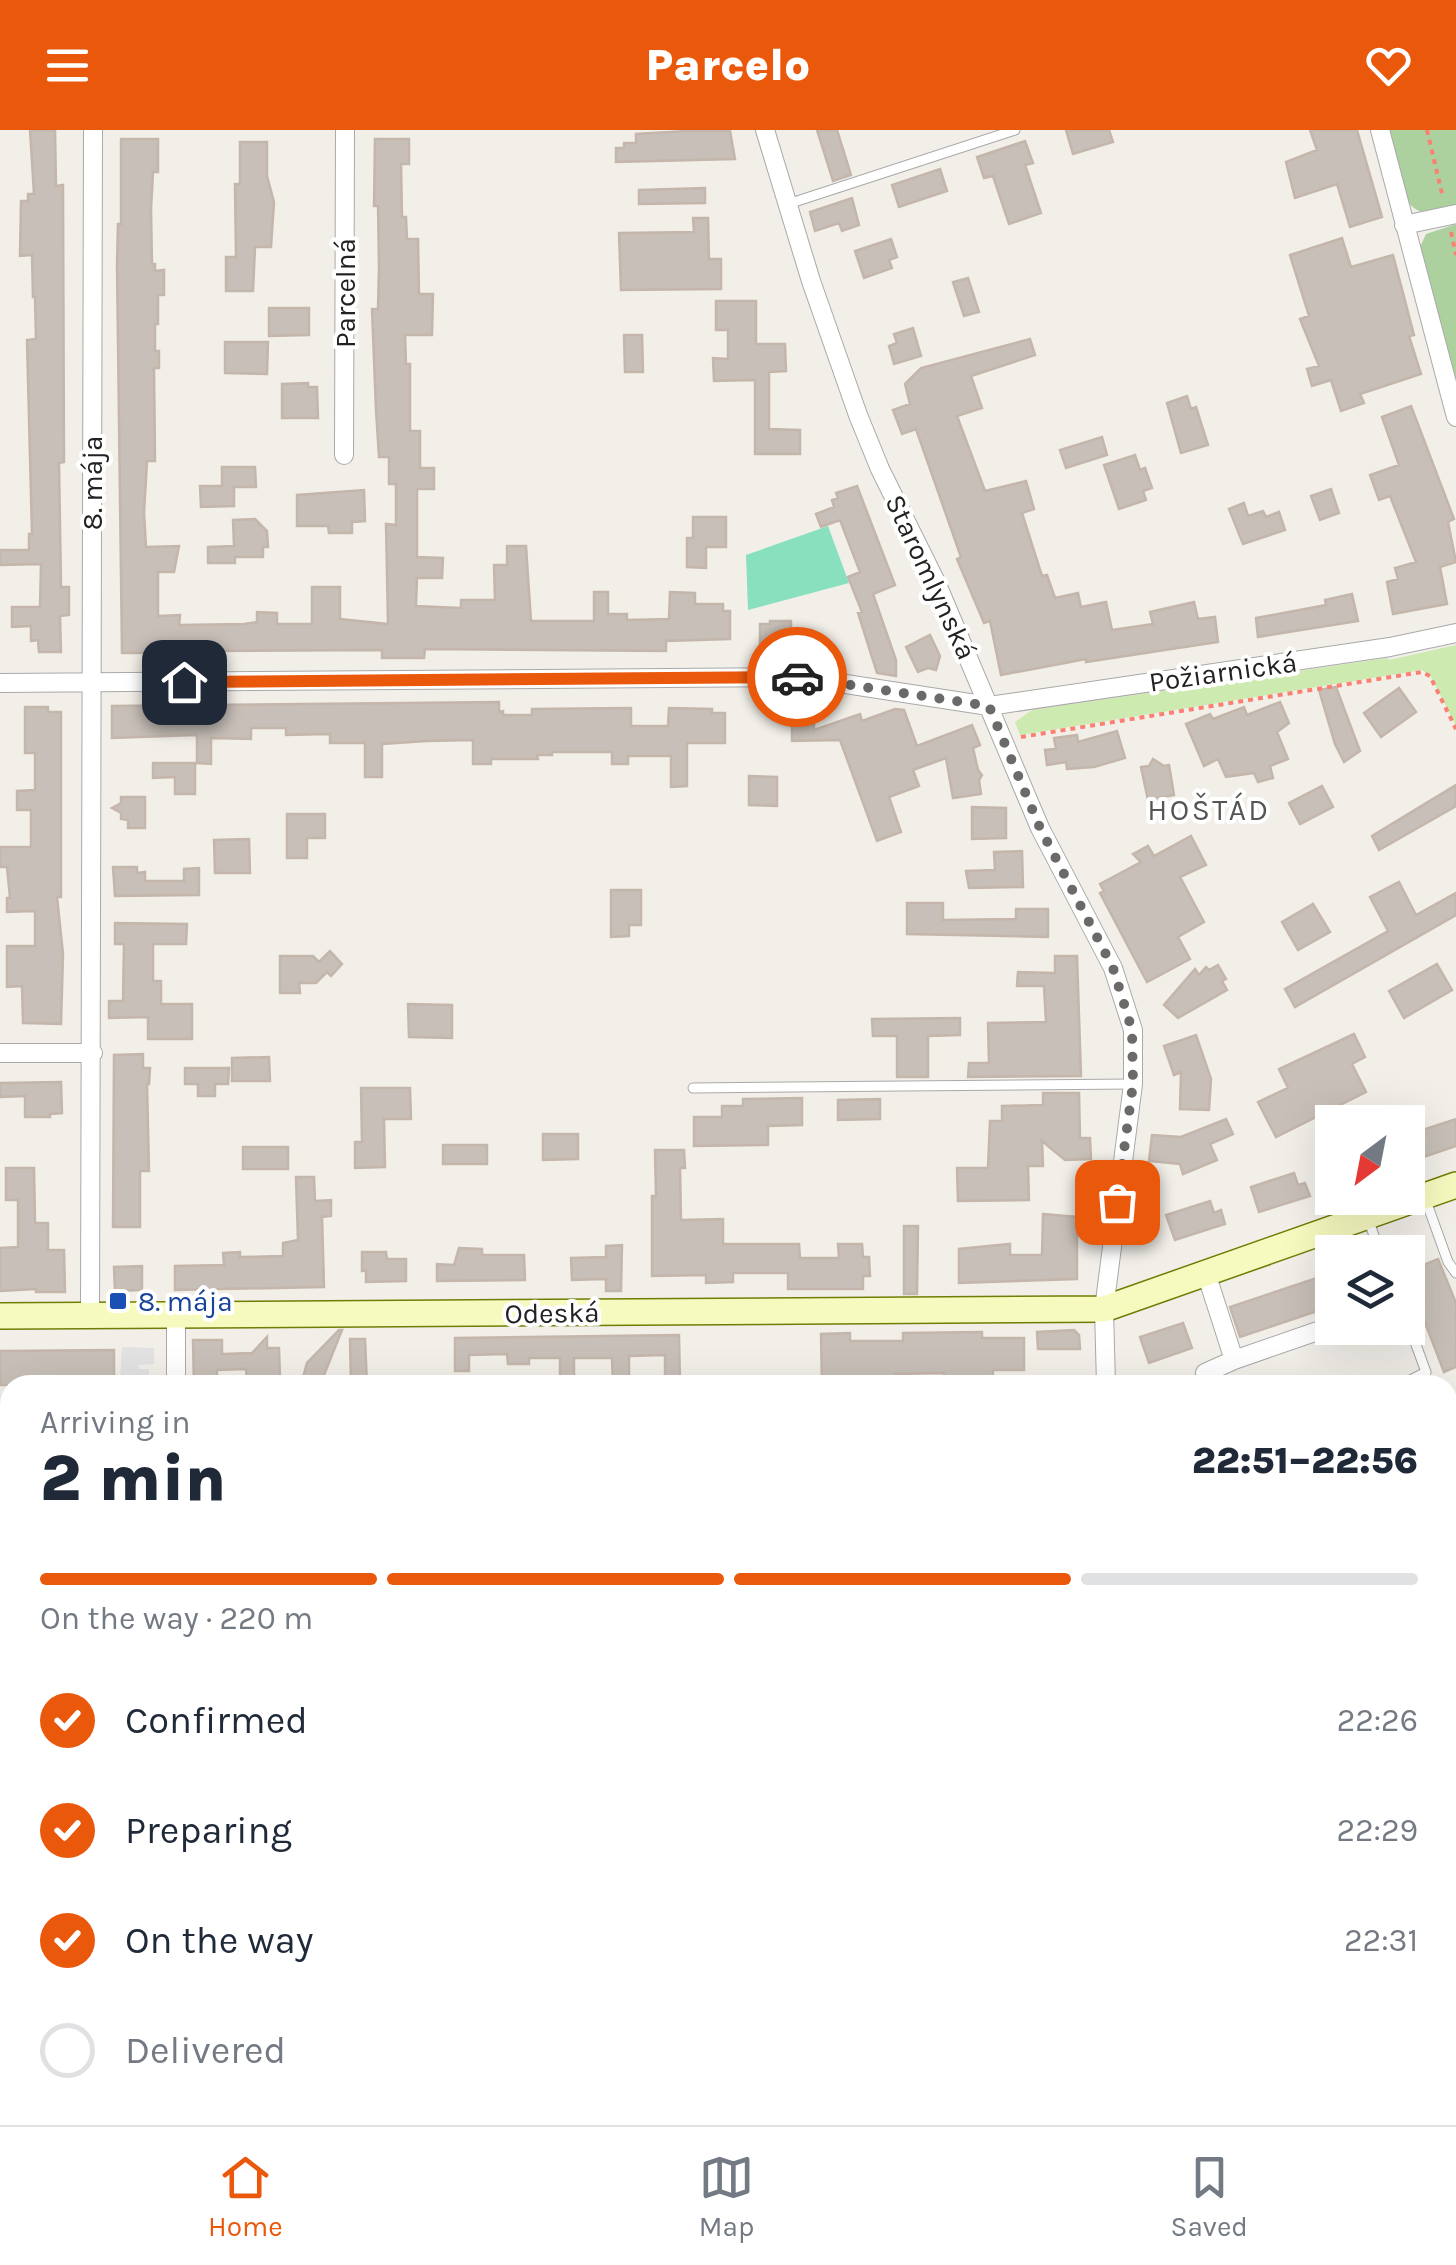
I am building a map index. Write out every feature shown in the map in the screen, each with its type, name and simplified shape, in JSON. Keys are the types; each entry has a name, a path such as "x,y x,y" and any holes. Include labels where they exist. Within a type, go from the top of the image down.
{"street":[{"name":"8. mája","path":"90,1316 92,130"},
{"name":"Parcelná","path":"344,455 345,130"},
{"name":"Staromlynská","path":"765,130 858,414 1040,828 1113,968 1132,1030 1133,1084 1104,1309 1106,1375"},
{"path":"1380,130 1456,417"},
{"path":"1404,224 1451,214"},
{"name":"Požiarnická","path":"0,683 800,677 989,706 1390,647 1456,633"},
{"path":"0,1053 92,1053"},
{"name":"Odeská","path":"1425,1196 1456,1185"},
{"name":"Odeská","path":"0,1316 1104,1309 1372,1215"},
{"path":"1206,1273 1234,1360"},
{"path":"176,1316 176,1375"},
{"path":"1206,1375 1234,1360 1315,1332"}],"lane":[{"path":"788,204 1015,130"},
{"path":"693,1088 1133,1084"},
{"path":"1425,1199 1448,1262 1456,1273"},
{"path":"1366,1217 1373,1235"},
{"path":"1416,1345 1426,1372 1420,1375"}],"path":[{"path":"1427,130 1451,214 1456,255"},
{"path":"1016,738 1422,672 1430,676 1456,729"}],"green space":[{"path":"1389,130 1456,130 1456,206 1423,212 1412,206 1407,200"},
{"path":"1456,224 1456,387 1420,247 1426,234"},
{"path":"828,526 849,583 748,610 746,555"},
{"path":"1456,645 1456,726 1430,675 1422,670 1020,735 1015,722 1032,710 1389,660"}],"shaded area":[{"path":"122,1347 154,1348 154,1364 138,1365 139,1369 149,1369 149,1375 120,1375"}],"building":[{"path":"30,130 55,130 56,186 63,185 64,462 59,463 61,587 69,587 69,615 60,616 61,652 39,652 38,640 31,641 31,626 12,627 12,607 40,607 41,564 0,565 0,550 29,550 32,534 27,340 36,339 35,297 32,255 20,256 21,201 28,201 28,194 34,194"},
{"path":"817,130 837,130 851,175 833,181"},
{"path":"1066,130 1109,130 1113,142 1073,154"},
{"path":"1310,130 1357,130 1382,217 1350,227 1337,184 1295,198 1286,162 1317,150"},
{"path":"730,131 735,159 616,162 616,148 636,143 636,134"},
{"path":"121,139 158,139 158,172 153,172 151,209 152,264 155,271 164,270 164,295 158,295 155,324 159,368 154,368 155,461 147,461 144,513 146,547 179,546 174,572 158,572 158,616 180,615 179,625 244,624 257,622 257,612 277,613 277,624 312,624 312,587 340,587 340,619 388,624 386,524 396,525 396,484 389,484 389,457 379,457 376,410 372,309 378,309 379,267 378,206 374,206 375,139 409,139 409,164 401,164 402,217 406,217 407,239 418,239 419,294 433,294 432,335 405,335 406,364 410,364 410,431 420,431 420,468 434,468 434,489 417,489 417,557 443,558 442,578 417,578 416,606 461,608 461,600 495,600 494,565 507,565 507,546 526,546 531,621 594,621 594,592 608,592 608,614 627,614 627,620 669,619 670,592 695,593 695,604 723,604 723,611 730,611 730,639 666,641 666,651 425,649 424,658 382,658 382,650 214,651 178,657 178,653 122,653 117,264"},
{"path":"1025,141 1033,163 1025,165 1041,213 1009,224 993,176 984,178 977,157"},
{"path":"240,142 267,142 267,176 274,202 271,247 255,247 253,291 226,291 226,257 236,257 235,184 240,184"},
{"path":"940,169 947,191 899,207 892,185"},
{"path":"705,188 705,203 639,204 639,190"},
{"path":"852,198 859,225 842,231 839,223 815,231 810,212"},
{"path":"693,218 708,218 709,259 721,259 721,289 621,290 619,233 694,232"},
{"path":"1342,238 1351,267 1393,255 1421,374 1360,394 1364,403 1341,411 1331,380 1312,386 1307,369 1319,366 1300,319 1309,316 1290,255"},
{"path":"891,239 897,257 889,260 892,268 864,278 855,251"},
{"path":"968,278 979,312 964,316 953,282"},
{"path":"716,301 756,301 756,344 785,344 786,371 769,372 769,429 800,430 800,454 755,454 755,380 714,381 713,358 728,359 728,330 716,330"},
{"path":"269,308 309,308 309,335 269,336"},
{"path":"913,328 921,356 894,364 889,346 897,343 894,334"},
{"path":"624,335 642,335 643,372 625,372"},
{"path":"1030,339 1035,355 971,376 982,408 957,416 985,491 1026,481 1034,509 1022,513 1042,576 1047,575 1055,598 1078,593 1081,607 1106,602 1112,630 1153,624 1150,612 1194,602 1198,619 1215,617 1218,642 1086,659 1001,675 990,621 984,623 957,559 961,557 916,429 902,434 893,410 910,404 905,384 921,368"},
{"path":"225,342 268,342 267,374 225,373"},
{"path":"308,383 308,387 317,387 318,418 282,418 282,384"},
{"path":"1187,396 1191,409 1196,407 1208,445 1181,453 1167,403"},
{"path":"1411,406 1454,519 1448,522 1456,562 1440,567 1447,604 1393,614 1387,582 1398,579 1395,568 1416,562 1390,496 1379,500 1370,475 1399,465 1382,417"},
{"path":"1102,437 1107,455 1066,468 1060,450"},
{"path":"1135,455 1152,488 1143,491 1146,500 1119,509 1104,465"},
{"path":"222,467 255,467 256,487 234,487 234,506 201,507 200,486 222,486"},
{"path":"857,486 895,585 873,594 896,660 896,676 877,673 858,613 862,612 848,577 860,572 840,520 821,527 816,514 834,507 836,493"},
{"path":"1331,489 1339,513 1320,520 1311,496"},
{"path":"364,490 365,521 352,522 352,533 329,533 328,526 297,526 297,495"},
{"path":"1244,503 1248,516 1263,511 1266,517 1279,512 1285,530 1243,544 1229,509"},
{"path":"693,517 726,517 726,547 706,547 706,568 687,567 687,538 693,538"},
{"path":"255,519 267,531 268,547 263,547 263,557 235,557 235,563 208,563 208,547 234,546 233,520"},
{"path":"1352,594 1358,621 1258,637 1256,618 1326,605 1325,600"},
{"path":"791,621 791,651 781,655 770,648 760,648 760,624"},
{"path":"930,635 940,656 936,670 918,672 906,647"},
{"path":"1336,687 1360,751 1344,762 1319,690"},
{"path":"1399,688 1416,712 1381,737 1364,713"},
{"path":"499,702 503,715 532,715 532,709 631,708 631,726 668,726 669,708 712,709 712,713 725,713 725,743 687,743 687,786 671,787 671,756 628,756 628,764 612,764 612,752 552,752 537,755 538,759 491,759 491,764 473,764 473,740 382,744 382,777 365,777 365,743 330,743 330,734 286,735 286,728 251,728 251,739 211,738 211,764 197,763 197,735 112,738 112,706"},
{"path":"1280,702 1289,723 1277,732 1288,759 1270,766 1273,778 1258,782 1254,773 1226,777 1218,759 1204,766 1186,724 1244,707 1247,715"},
{"path":"25,707 48,707 48,712 61,712 61,897 57,897 63,954 61,1024 23,1023 22,986 7,987 7,946 35,946 35,911 7,912 7,867 0,867 0,847 31,847 31,810 17,810 17,791 35,790 35,753 25,753"},
{"path":"895,709 904,710 917,746 972,725 980,745 973,748 982,775 981,794 953,798 946,758 913,770 919,786 889,797 901,832 877,841 840,740 792,741 792,710 814,710 814,730 860,714 862,721"},
{"path":"1117,731 1125,758 1094,767 1067,769 1066,762 1047,765 1045,750 1056,749 1054,738 1077,735 1078,742"},
{"path":"1153,759 1169,765 1174,795 1148,800 1141,767 1149,766"},
{"path":"153,763 195,763 195,794 175,794 175,777 153,778"},
{"path":"749,776 777,777 777,806 749,805"},
{"path":"1456,785 1456,806 1379,850 1372,836"},
{"path":"1322,786 1333,807 1300,824 1289,803"},
{"path":"121,797 145,797 145,828 128,828 128,820 121,819 121,813 112,808 121,803"},
{"path":"972,807 1006,808 1006,838 972,839"},
{"path":"287,814 325,814 325,838 307,838 307,858 287,858"},
{"path":"1191,836 1206,865 1180,877 1204,922 1178,937 1190,959 1147,982 1100,893 1104,891 1100,884 1141,862 1133,854 1148,846 1154,856"},
{"path":"249,839 250,873 215,873 214,840"},
{"path":"1022,851 1023,887 969,888 966,871 995,870 994,852"},
{"path":"113,867 137,867 137,873 145,872 145,881 184,881 184,869 199,868 199,895 115,896"},
{"path":"1399,882 1416,915 1456,893 1456,915 1295,1007 1285,989 1388,931 1370,897"},
{"path":"611,890 641,890 641,925 629,925 629,936 611,937"},
{"path":"907,903 943,903 943,920 1016,919 1016,909 1048,909 1048,937 907,934"},
{"path":"1313,904 1330,932 1298,950 1282,922"},
{"path":"115,923 187,924 186,944 153,944 153,981 161,981 161,1004 192,1004 192,1039 148,1039 148,1017 109,1018 109,1001 123,1001 124,944 115,944"},
{"path":"330,951 342,964 331,976 327,972 316,983 299,983 300,993 280,993 280,956 313,956 319,962"},
{"path":"1055,956 1077,956 1081,1076 968,1077 969,1063 989,1063 988,1023 1046,1022 1044,986 1017,986 1018,972 1055,973"},
{"path":"1437,964 1452,990 1404,1018 1389,991"},
{"path":"1218,965 1227,990 1178,1018 1164,1005 1195,969 1199,975 1206,967 1209,970"},
{"path":"408,1004 452,1005 452,1038 409,1037"},
{"path":"960,1018 960,1035 928,1036 928,1077 897,1077 897,1036 873,1036 872,1019"},
{"path":"1354,1034 1365,1057 1352,1064 1366,1092 1340,1105 1315,1105 1315,1118 1276,1137 1258,1102 1288,1088 1279,1069"},
{"path":"1196,1035 1211,1079 1209,1110 1180,1109 1181,1072 1174,1075 1164,1046"},
{"path":"143,1054 143,1068 150,1068 149,1171 140,1171 140,1227 113,1227 114,1055"},
{"path":"269,1057 270,1081 232,1081 232,1058"},
{"path":"185,1068 229,1068 228,1084 215,1084 215,1096 198,1096 198,1084 185,1084"},
{"path":"61,1082 62,1113 25,1117 25,1096 0,1097 0,1083"},
{"path":"361,1088 410,1088 411,1119 384,1119 385,1167 355,1168 355,1142 362,1142"},
{"path":"1043,1093 1079,1093 1080,1138 1090,1138 1091,1159 1065,1160 1042,1141 1043,1166 1028,1166 1029,1200 958,1201 957,1168 988,1168 990,1121 1002,1121 1002,1106 1043,1105"},
{"path":"802,1098 802,1125 768,1126 768,1145 694,1146 694,1117 722,1117 722,1106 743,1106 743,1099"},
{"path":"880,1099 880,1119 838,1120 838,1100"},
{"path":"1226,1119 1233,1134 1210,1144 1217,1160 1183,1174 1180,1164 1149,1161 1152,1135 1181,1137"},
{"path":"1456,1119 1456,1146 1425,1157 1425,1129"},
{"path":"543,1134 578,1134 578,1159 543,1160"},
{"path":"443,1145 487,1145 487,1164 443,1164"},
{"path":"243,1147 288,1147 288,1169 243,1169"},
{"path":"655,1150 684,1150 685,1168 680,1168 681,1220 723,1219 723,1244 799,1244 800,1258 839,1258 838,1244 862,1244 863,1257 869,1257 870,1276 863,1276 863,1289 788,1289 788,1273 733,1273 733,1282 706,1283 706,1275 652,1276"},
{"path":"6,1168 34,1168 35,1223 48,1223 48,1250 64,1250 65,1292 0,1291 0,1248 18,1247 18,1200 6,1200"},
{"path":"1294,1173 1298,1185 1305,1183 1310,1196 1259,1212 1251,1187"},
{"path":"296,1177 314,1177 315,1201 331,1200 331,1216 322,1217 324,1287 175,1290 175,1266 224,1265 223,1253 240,1252 240,1257 283,1256 283,1243 298,1240"},
{"path":"1210,1201 1214,1213 1221,1210 1225,1224 1175,1240 1166,1215"},
{"path":"1043,1214 1077,1217 1077,1279 959,1283 959,1249 1010,1244 1010,1255 1042,1255"},
{"path":"904,1226 918,1226 917,1294 904,1294"},
{"path":"622,1245 621,1291 606,1291 606,1279 572,1280 571,1258 606,1257 606,1246"},
{"path":"459,1248 482,1249 482,1255 524,1255 525,1280 437,1281 437,1264 454,1265"},
{"path":"362,1252 386,1252 387,1259 406,1259 406,1281 366,1282"},
{"path":"1438,1259 1456,1303 1456,1367 1444,1372 1425,1322 1425,1264"},
{"path":"142,1266 142,1290 115,1291 114,1267"},
{"path":"1315,1279 1315,1312 1240,1337 1230,1307"},
{"path":"1183,1323 1192,1348 1149,1363 1140,1337"},
{"path":"342,1330 324,1375 304,1375 307,1363"},
{"path":"1074,1330 1079,1335 1080,1349 1038,1349 1037,1332"},
{"path":"982,1332 982,1338 1024,1338 1024,1370 993,1370 993,1375 822,1375 821,1334 850,1333 850,1341 903,1341 903,1333"},
{"path":"679,1335 680,1375 665,1375 665,1355 629,1356 629,1375 613,1375 612,1358 574,1358 574,1375 560,1375 560,1358 529,1358 529,1364 508,1364 507,1354 469,1355 469,1371 455,1371 455,1338"},
{"path":"267,1337 267,1348 279,1348 280,1375 246,1375 246,1369 194,1375 193,1340 222,1340 222,1354 252,1353"},
{"path":"350,1339 365,1339 367,1375 351,1375"},
{"path":"114,1350 114,1375 0,1375 0,1351"}],"way so far":[{"path":"797,677 989,706 1040,828 1113,968 1132,1030 1133,1084 1117,1202"}],"place":[{"name":"8. mája","path":"118,1301"}],"district":[{"name":"HOŠTÁD","path":"1209,810"}],"route":[{"path":"184,682 797,677"}]}
